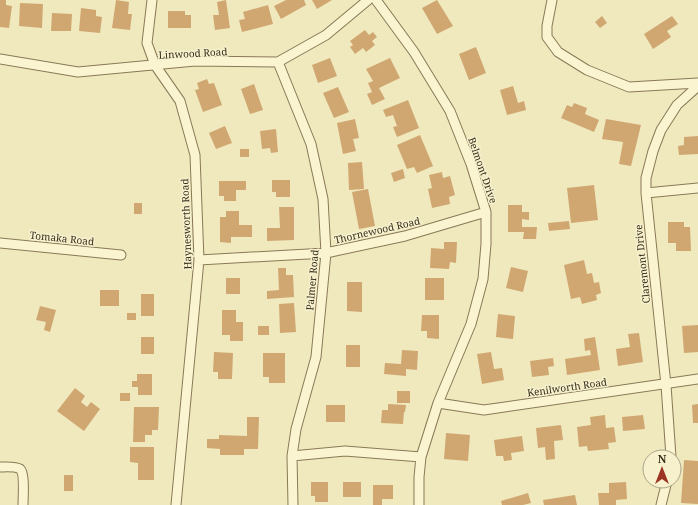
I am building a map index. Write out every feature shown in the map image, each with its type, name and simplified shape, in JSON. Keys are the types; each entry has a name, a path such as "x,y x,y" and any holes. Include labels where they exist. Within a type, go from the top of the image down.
{"street":[{"name":"Haynesworth Road","path":"152,0 147,43 155,65 180,101 195,155 200,260 176,505"},
{"path":"278,62 326,35 368,0"},
{"name":"Belmont Drive","path":"376,0 414,52 450,111 471,164 486,212 486,244 483,279 471,324 438,403 422,457 419,477 419,505"},
{"path":"552,0 547,26 548,37 558,52 587,70 629,87 698,84"},
{"name":"Linwood Road","path":"0,59 78,72 195,61 278,62"},
{"name":"Palmer Road","path":"278,62 311,144 323,199 326,253 316,357 296,429 292,456 293,505"},
{"name":"Claremont Drive","path":"670,449 666,385 646,193 646,178 653,151 661,130 677,105 698,84"},
{"path":"646,193 698,188"},
{"name":"Thornewood Road","path":"200,260 326,253 405,236 486,212"},
{"name":"Tomaka Road","path":"0,243 121,255"},
{"name":"Kenilworth Road","path":"438,403 484,410 666,385 698,379"},
{"path":"292,456 346,451 422,457"},
{"path":"0,467 17,468 22,472 23,505"},
{"path":"661,505 665,489"}],"building":[{"path":"0,0 6,0 6,5 12,6 9,28 0,27"},
{"path":"116,0 129,2 128,14 132,14 130,30 112,28"},
{"path":"226,0 230,28 215,30 213,15 219,15 217,2"},
{"path":"286,0 304,0 306,5 281,19 274,6"},
{"path":"312,0 332,0 317,9"},
{"path":"437,0 453,26 437,34 422,8"},
{"path":"20,3 43,4 42,28 19,26"},
{"path":"268,5 273,24 242,32 239,20 245,19 243,12"},
{"path":"81,8 96,10 96,16 102,17 100,33 79,31"},
{"path":"168,11 185,11 185,15 191,15 191,28 168,28"},
{"path":"52,13 72,14 71,31 51,31"},
{"path":"602,16 607,23 600,28 595,22"},
{"path":"672,16 678,24 667,31 671,37 653,49 644,34"},
{"path":"365,30 369,35 373,32 377,37 372,41 375,45 366,52 363,48 355,54 350,47 353,45 350,41"},
{"path":"476,47 486,73 469,80 459,54"},
{"path":"330,58 337,76 318,83 312,65"},
{"path":"390,58 400,78 379,88 385,99 372,105 367,94 372,92 368,83 373,81 366,69"},
{"path":"207,79 209,84 214,83 222,105 203,112 195,90 199,89 197,83"},
{"path":"254,84 263,110 250,114 241,89"},
{"path":"513,86 518,103 524,101 526,110 507,115 500,90"},
{"path":"338,87 349,112 334,118 323,93"},
{"path":"408,100 419,128 397,137 393,127 397,126 393,115 386,117 383,110"},
{"path":"574,103 587,108 585,114 599,120 594,132 561,118 567,105 572,107"},
{"path":"355,119 359,138 353,139 356,151 343,154 337,123"},
{"path":"606,119 641,125 631,166 619,164 623,142 602,139"},
{"path":"225,126 232,143 216,149 209,133"},
{"path":"276,129 278,152 271,153 270,148 262,149 260,131"},
{"path":"420,135 433,166 417,173 414,167 407,169 397,145"},
{"path":"698,136 698,154 679,155 678,146 684,145 684,137"},
{"path":"240,149 249,149 249,157 240,157"},
{"path":"362,162 364,189 349,190 348,163"},
{"path":"403,169 405,178 394,182 391,173"},
{"path":"442,172 443,178 450,176 455,195 449,197 450,204 432,208 428,189 432,188 429,175"},
{"path":"272,180 290,180 290,197 276,197 276,192 272,192"},
{"path":"219,181 246,181 246,190 236,190 236,201 224,201 224,196 219,196"},
{"path":"594,185 598,220 571,223 567,188"},
{"path":"368,189 375,226 359,229 352,192"},
{"path":"134,203 142,203 142,214 134,214"},
{"path":"508,205 522,205 522,212 529,212 529,220 522,219 522,227 537,227 536,239 523,239 524,232 508,232"},
{"path":"279,207 294,207 294,240 267,241 267,228 280,228"},
{"path":"226,211 239,211 239,225 252,225 252,237 231,237 231,243 220,242 220,217 226,217"},
{"path":"569,221 570,229 549,231 548,223"},
{"path":"668,222 684,222 684,227 690,227 691,251 676,251 676,243 668,243"},
{"path":"444,242 457,242 456,263 450,262 449,269 430,268 431,248 444,249"},
{"path":"584,260 587,274 592,273 594,283 599,282 601,293 596,295 597,300 582,304 580,297 571,299 564,265"},
{"path":"511,267 528,271 523,292 506,288"},
{"path":"278,268 286,268 286,275 293,275 294,297 267,299 267,291 279,290"},
{"path":"226,278 240,278 240,294 226,294"},
{"path":"425,278 444,278 444,300 425,300"},
{"path":"347,282 362,282 362,312 347,311"},
{"path":"100,290 119,290 119,306 100,306"},
{"path":"141,294 154,294 154,316 141,316"},
{"path":"294,303 296,332 280,333 279,304"},
{"path":"40,306 56,310 50,332 44,330 46,322 36,320"},
{"path":"222,310 236,310 236,322 243,322 243,341 230,341 230,335 222,335"},
{"path":"127,313 136,313 136,320 127,320"},
{"path":"498,314 515,316 513,339 496,337"},
{"path":"422,315 439,315 439,339 427,338 427,331 421,331"},
{"path":"698,325 698,352 684,353 682,326"},
{"path":"258,326 269,326 269,335 258,335"},
{"path":"639,333 643,362 618,366 616,349 630,347 628,334"},
{"path":"141,337 154,337 154,354 141,354"},
{"path":"595,337 600,370 567,375 565,359 591,355 590,350 585,351 584,339"},
{"path":"346,345 360,345 360,367 346,367"},
{"path":"402,350 418,351 417,370 406,369 406,376 384,374 385,363 401,364"},
{"path":"214,352 233,353 232,379 218,379 218,372 213,372"},
{"path":"491,352 494,369 502,368 504,380 482,384 477,354"},
{"path":"263,353 285,353 285,383 269,383 269,377 263,377"},
{"path":"553,358 554,366 548,367 549,375 532,377 530,361"},
{"path":"137,374 152,374 152,395 138,395 138,387 132,387 132,381 137,381"},
{"path":"75,388 85,396 81,402 87,407 91,402 100,409 84,431 57,411"},
{"path":"397,391 410,391 410,403 397,403"},
{"path":"120,393 130,393 130,401 120,401"},
{"path":"388,404 406,405 403,424 381,423 382,410 388,410"},
{"path":"698,404 698,423 693,423 692,405"},
{"path":"326,405 345,405 345,422 326,422"},
{"path":"134,407 159,407 158,430 152,430 152,435 145,435 145,442 133,442"},
{"path":"605,415 606,428 614,427 616,442 608,443 609,449 588,451 587,446 579,447 577,427 591,425 590,417"},
{"path":"643,415 645,429 623,431 622,417"},
{"path":"247,417 259,417 258,449 244,449 244,455 220,455 220,449 207,448 207,439 219,439 219,435 247,436"},
{"path":"561,425 563,440 554,441 555,459 546,460 545,447 538,448 536,428"},
{"path":"446,433 470,435 468,461 444,459"},
{"path":"522,436 524,451 511,453 512,460 504,461 503,456 496,456 494,440"},
{"path":"130,447 154,447 154,480 138,480 138,463 130,462"},
{"path":"684,460 698,461 698,504 681,503"},
{"path":"64,475 73,475 73,491 64,491"},
{"path":"311,482 328,482 328,502 315,502 315,496 311,496"},
{"path":"343,482 361,482 361,497 343,497"},
{"path":"626,482 627,499 616,500 616,505 599,505 598,493 609,493 609,483"},
{"path":"373,485 393,485 393,499 382,499 382,505 373,505"},
{"path":"528,493 531,503 523,505 502,505 501,501"},
{"path":"575,495 577,505 544,505 543,500"}]}
